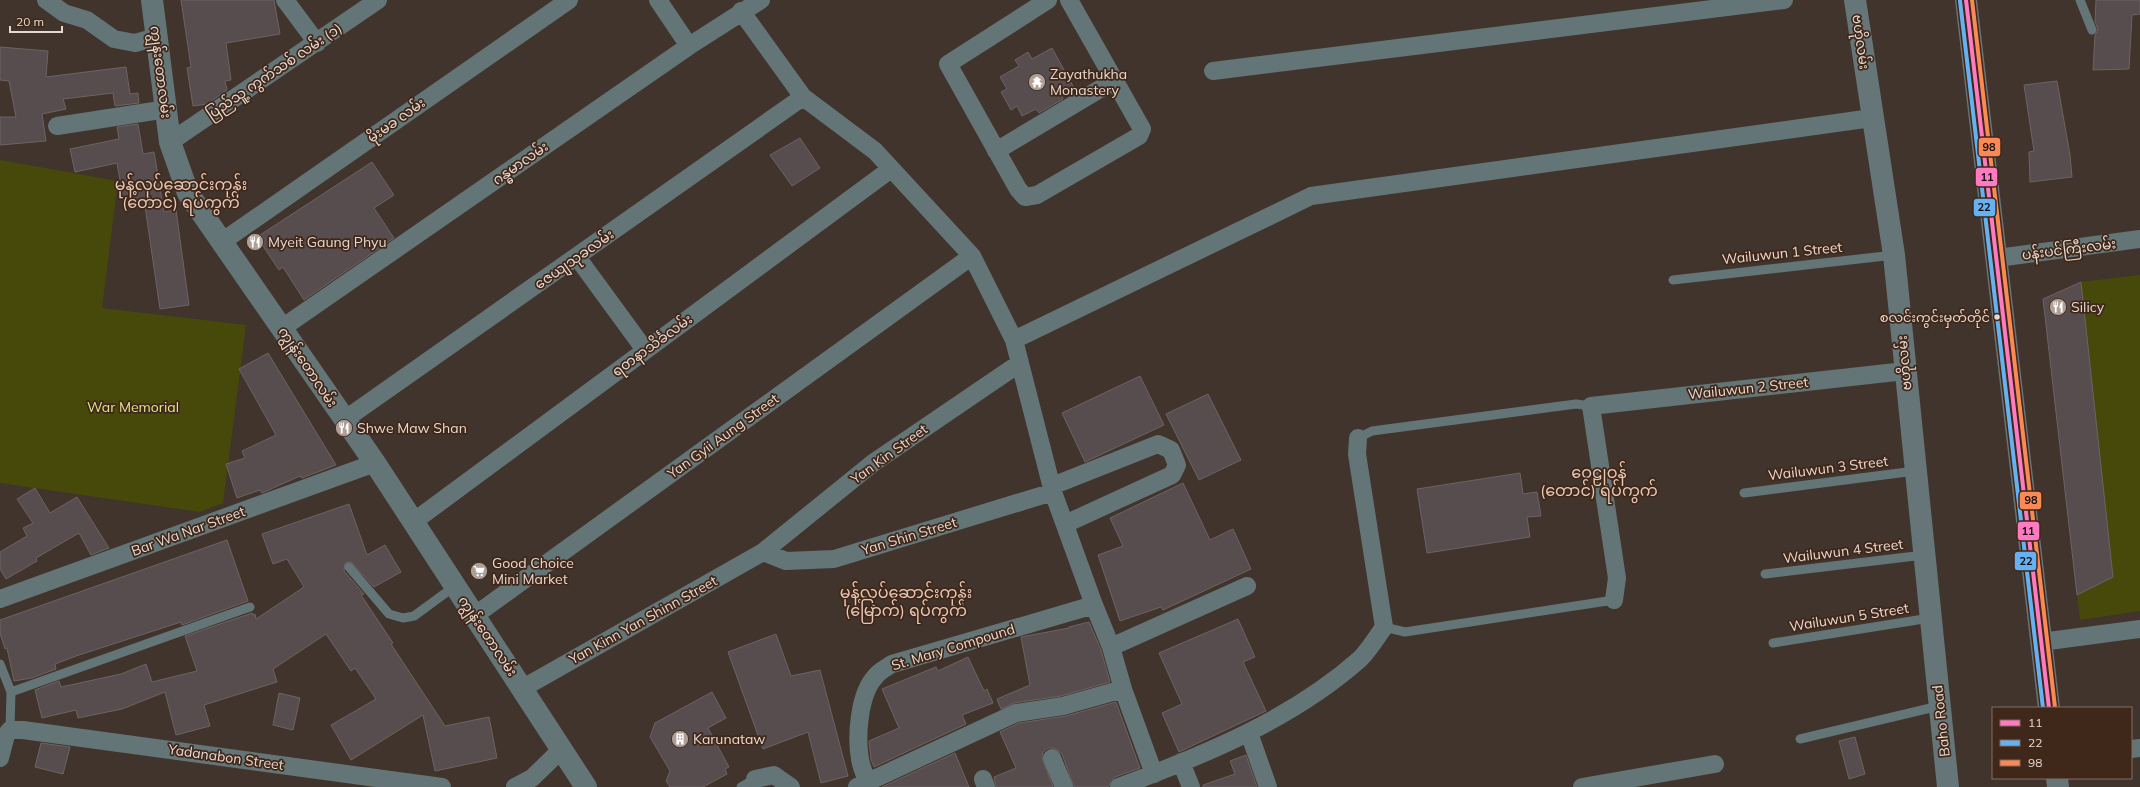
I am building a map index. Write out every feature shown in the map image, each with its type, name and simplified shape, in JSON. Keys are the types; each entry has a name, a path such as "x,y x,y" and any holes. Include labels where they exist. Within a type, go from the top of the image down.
{"main road":[{"name":"ဗဟိုလမ်း","path":"1855,0 1894,255 1934,655"},
{"path":"1966,0 2049,707"},
{"name":"Baho Road","path":"1934,655 1948,787"}],"street":[{"path":"46,0 64,13 87,20 114,39 135,43 157,37"},
{"name":"ကျွန်းတောလမ်း","path":"152,0 167,108 170,142 188,193 223,241 344,420 375,463 474,616 523,688 586,787"},
{"path":"284,0 317,43"},
{"name":"ပြည်သူ့ ကွက်သစ် လမ်း (၁)","path":"170,142 378,0"},
{"name":"မိုးမခ လမ်း","path":"223,241 569,0"},
{"path":"658,0 689,46"},
{"name":"ဂန္ဓမာလမ်း","path":"282,328 689,46 741,11 761,0"},
{"path":"1048,0 948,64 996,151 1018,189 1025,197 1037,195 1139,136 1142,129 1116,80 1069,0"},
{"path":"1213,71 1784,0"},
{"path":"741,11 803,97 875,151 972,256 1014,340 1053,489 1094,605 1111,647 1123,689 1154,774"},
{"path":"996,151 1116,80"},
{"name":"ဇေယျသုခလမ်း","path":"344,420 803,97"},
{"path":"57,126 167,108"},
{"path":"1014,340 1311,196 1872,118"},
{"name":"ရတနာသိင်္ခလမ်း","path":"413,522 891,169"},
{"name":"ပန်းပင်ကြီးလမ်း","path":"1997,258 2140,239"},
{"name":"Yan Gyii Aung Street","path":"474,616 972,256"},
{"path":"577,257 645,350"},
{"name":"Yan Kin Street","path":"763,552 873,464 1020,363"},
{"name":"Wailuwun 2 Street","path":"1591,406 1905,371"},
{"path":"1591,406 1617,578 1614,600"},
{"path":"1119,787 1154,774 1250,733 1270,722 1315,692 1361,658 1384,628 1357,454 1358,438"},
{"name":"Yan Shin Street","path":"763,552 786,561 834,559 1053,489 1158,444 1171,450 1177,465 1172,475 1065,524"},
{"name":"Bar Wa Nar Street","path":"0,600 375,463"},
{"name":"Yan Kinn Yan Shinn Street","path":"523,688 763,552"},
{"path":"1111,647 1247,586"},
{"name":"St. Mary Compound","path":"862,785 860,728 862,705 867,688 875,676 892,664 1094,605"},
{"path":"2041,642 2140,629"},
{"path":"862,785 1016,713 1063,706 1123,689"},
{"path":"0,758 6,735 10,730"},
{"name":"Yadanabon Street","path":"10,730 22,730 442,787"},
{"path":"1250,733 1268,787"},
{"path":"516,787 532,778 562,749"},
{"path":"1052,758 1064,787"},
{"path":"1181,762 1191,787"},
{"path":"1582,787 1715,764"},
{"path":"748,783 774,775 790,787"}],"lane":[{"path":"2080,0 2092,30"},
{"name":"Wailuwun 1 Street","path":"1673,280 1894,255"},
{"path":"1358,438 1372,431 1576,404 1591,406"},
{"name":"Wailuwun 3 Street","path":"1744,492 1915,471"},
{"name":"Wailuwun 4 Street","path":"1765,574 1924,556"},
{"path":"349,567 390,614 403,618 414,616 455,586"},
{"path":"1384,628 1405,632 1614,600"},
{"path":"11,692 250,606"},
{"name":"Wailuwun 5 Street","path":"1773,643 1930,618"},
{"path":"0,664 11,692 10,730"},
{"path":"1800,739 1939,706"}],"green space":[{"name":"War Memorial","path":"0,160 118,181 102,308 246,325 223,503 200,512 0,483"},
{"path":"2140,275 2140,611 2080,620 2043,299 2081,282"}],"building":[{"path":"181,0 274,0 280,34 226,43 231,80 225,81 227,90 207,104 193,106 187,68 191,67"},
{"path":"2096,0 2140,0 2140,14 2132,15 2129,69 2093,70 2095,35 2098,30 2095,21"},
{"path":"0,47 48,51 46,77 126,67 130,94 138,93 139,103 115,106 113,93 63,99 66,109 42,114 46,141 0,145 0,117 16,117 9,81 0,80"},
{"name":"Zayathukha Monastery","path":"1052,48 1074,88 1061,95 1063,99 1039,113 1036,109 1022,116 1017,106 1011,110 1001,92 1007,89 1000,77 1019,66 1015,60 1028,52 1032,59"},
{"path":"2057,81 2070,155 2072,177 2030,182 2029,152 2034,151 2024,85"},
{"path":"138,124 143,154 154,152 164,212 176,210 189,305 160,309 144,199 124,203 117,163 75,172 70,149 119,139 117,127"},
{"path":"800,138 820,168 792,186 770,155"},
{"path":"372,162 394,195 374,208 394,238 304,300 283,267 279,270 257,237"},
{"path":"2081,282 2113,577 2077,595 2043,299"},
{"path":"268,353 336,465 302,478 300,476 262,493 260,490 237,498 226,464 245,458 242,451 276,435 239,369"},
{"path":"1140,376 1164,425 1085,462 1062,413"},
{"path":"1208,394 1241,460 1199,480 1166,414"},
{"path":"1520,473 1523,494 1537,492 1541,516 1527,517 1530,537 1427,553 1417,489"},
{"path":"1183,483 1210,540 1233,529 1251,569 1163,610 1161,607 1120,621 1098,555 1123,546 1110,518"},
{"path":"35,488 50,513 77,497 109,548 91,555 79,533 36,558 37,561 6,579 0,569 0,552 27,536 23,528 33,523 17,499"},
{"path":"349,504 367,555 385,545 401,572 374,587 351,562 345,563 344,571 364,594 361,595 445,726 489,717 497,758 435,771 423,715 351,760 331,725 376,699 355,668 351,671 326,634 273,669 277,682 204,705 210,726 176,735 165,692 122,709 78,718 76,710 42,718 35,690 59,681 61,687 121,674 146,664 152,682 197,671 185,636 252,613 253,615 255,614 256,619 304,587 287,559 273,564 262,534"},
{"path":"227,540 248,601 182,625 181,622 76,656 55,664 56,669 32,678 14,681 7,648 5,649 0,633 0,620"},
{"path":"1238,619 1255,657 1243,662 1266,711 1179,752 1162,713 1182,704 1159,653"},
{"path":"1089,622 1101,650 1110,682 1061,696 1014,703 1001,709 997,699 1030,685 1021,637 1069,628"},
{"path":"776,634 791,676 820,670 848,776 821,783 808,732 763,749 728,652"},
{"path":"968,657 984,691 987,689 993,703 962,715 966,724 874,767 871,760 869,741 899,728 882,689 936,667 938,671"},
{"name":"Karunataw","path":"712,692 726,718 708,728 729,767 725,769 727,774 703,787 670,787 666,781 670,771 650,737 655,723"},
{"path":"279,693 300,698 293,730 273,725"},
{"path":"1116,702 1140,768 1115,777 1108,787 1074,787 1062,754 1054,748 1048,748 1043,752 1042,757 1053,787 996,787 994,777 1016,768 1000,732 1019,723 1066,716"},
{"path":"1855,737 1865,774 1849,779 1839,741"},
{"path":"41,743 70,747 63,774 35,767"},
{"path":"955,753 969,787 882,787"},
{"path":"1246,755 1257,787 1203,787 1203,785 1235,774 1230,761"}],"transit line":[{"name":"11","path":"1966,0 2049,707"},
{"name":"98","path":"1972,0 2055,707"},
{"name":"22","path":"1960,1 2043,707"}],"place":[{"name":"Zayathukha Monastery","path":"1037,82"},
{"name":"Myeit Gaung Phyu","path":"255,242"},
{"name":"Silicy","path":"2058,307"},
{"name":"စလင်းကွင်းမှတ်တိုင်","path":"1997,317"},
{"name":"Shwe Maw Shan","path":"344,428"},
{"name":"Good Choice Mini Market","path":"479,571"},
{"name":"Karunataw","path":"680,739"}],"district":[{"name":"မုန့်လုပ်ဆောင်းကုန်း (တောင်) ရပ်ကွက်","path":"181,193"},
{"name":"ဝေဠုဝန် (တောင်) ရပ်ကွက်","path":"1599,481"},
{"name":"မုန့်လုပ်ဆောင်းကုန်း (မြောက်) ရပ်ကွက်","path":"906,601"}]}
